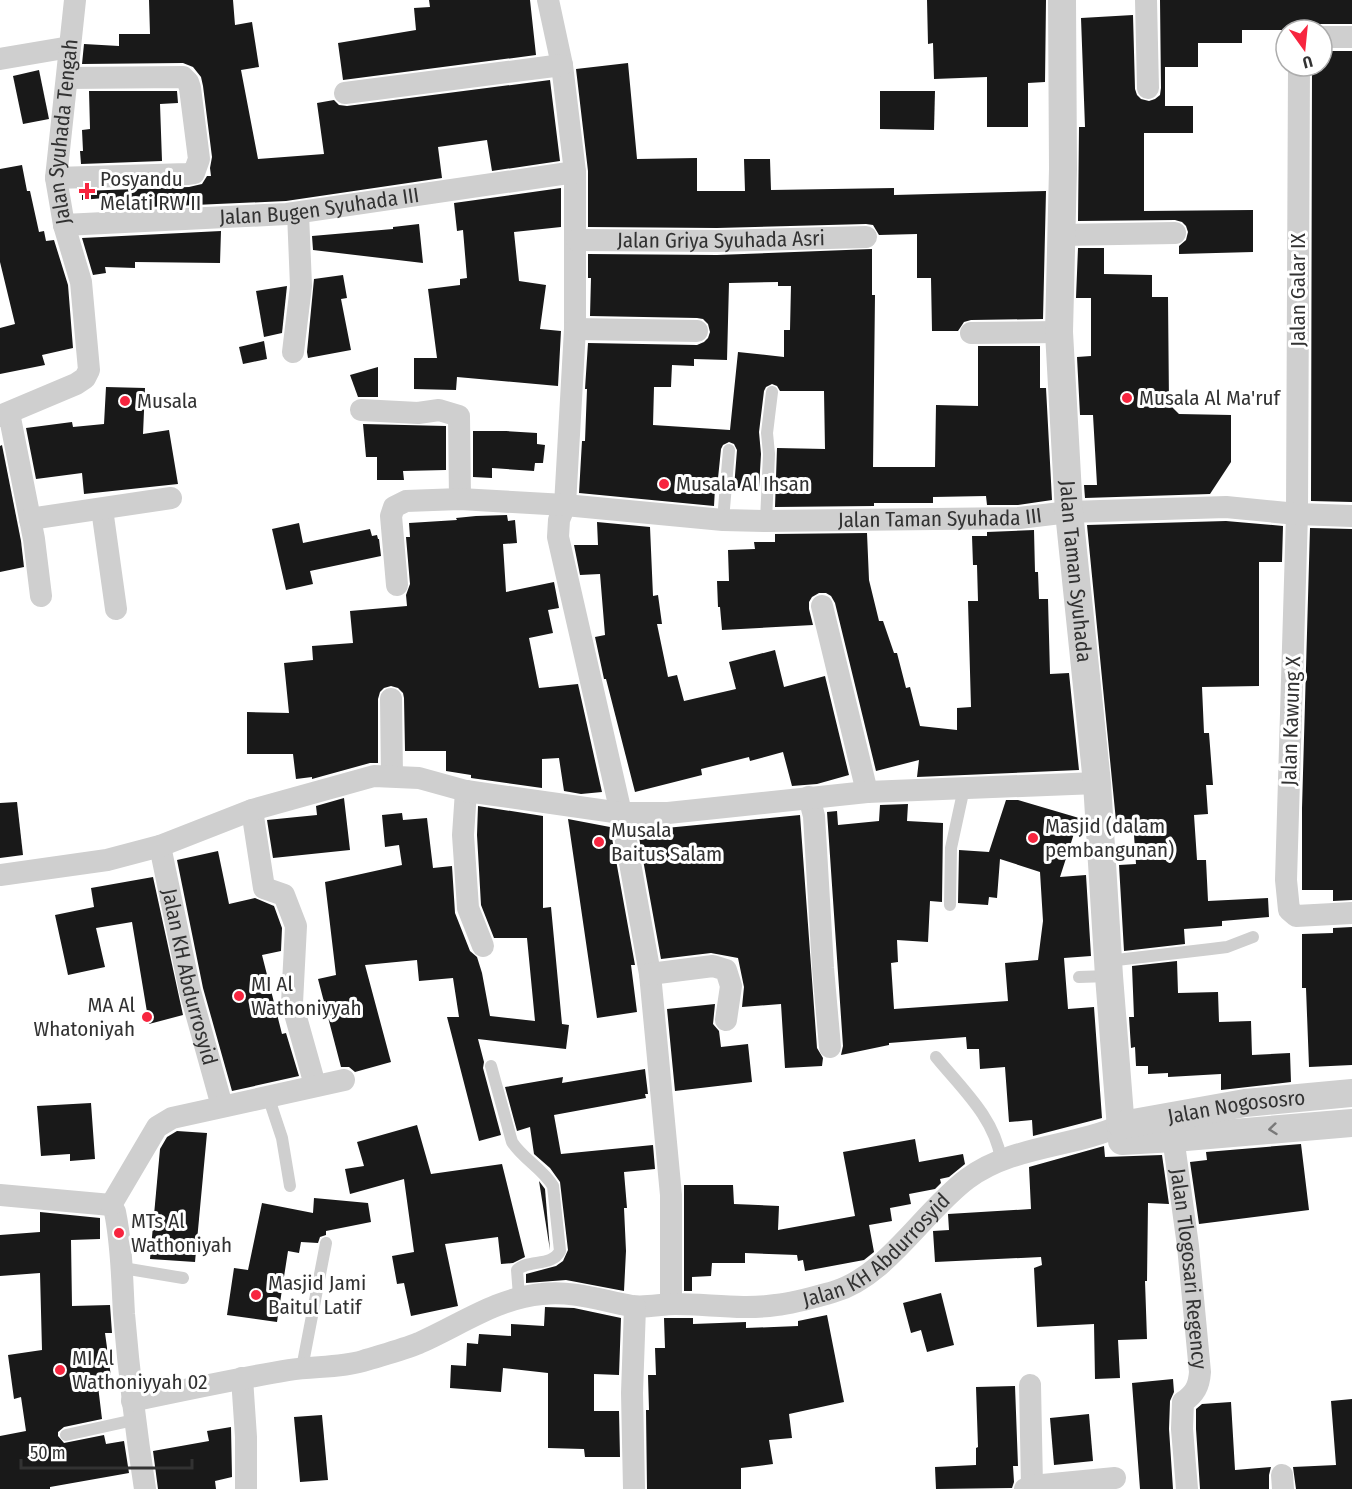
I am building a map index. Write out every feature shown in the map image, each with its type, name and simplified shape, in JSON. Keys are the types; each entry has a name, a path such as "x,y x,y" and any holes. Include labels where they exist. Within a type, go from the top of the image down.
{"street":[{"name":"Jalan Syuhada Tengah","path":"5,415 76,384 85,378 89,370 81,282 64,225 56,178 75,0"},
{"path":"548,0 562,65 575,172 577,240 575,329 565,505 559,520 558,537 621,813 650,974 671,1194 671,1304"},
{"name":"Jalan Taman Syuhada","path":"1062,0 1059,333 1069,512 1097,783 1115,1134"},
{"path":"1146,0 1148,88"},
{"path":"1334,37 1352,37"},
{"path":"0,59 70,47"},
{"path":"345,93 562,65"},
{"path":"56,178 187,174 194,173 199,159 190,88 183,76 67,78"},
{"name":"Jalan Galar IX","path":"1281,512 1299,78"},
{"name":"Jalan Bugen Syuhada III","path":"64,225 298,213 575,172"},
{"path":"293,352 301,286 298,213"},
{"path":"1061,234 1175,233"},
{"name":"Jalan Griya Syuhada Asri","path":"577,240 717,241 866,237"},
{"path":"575,329 697,331"},
{"path":"971,333 1059,333"},
{"path":"361,410 418,413 439,410 459,416 460,499"},
{"path":"5,415 30,519 41,596"},
{"path":"30,519 171,498"},
{"name":"Jalan Taman Syuhada III","path":"397,585 391,516 394,507 406,501 460,499 565,505 723,520 766,521 1019,518 1069,512 1226,507 1352,516"},
{"path":"102,509 116,609"},
{"name":"Jalan Kawung X","path":"1281,512 1286,880 1289,910 1296,916 1352,913"},
{"path":"822,606 867,792"},
{"path":"391,699 392,776"},
{"path":"0,875 107,860 160,846 252,810 374,777 419,778 466,791 621,813 668,813 867,792 1097,783"},
{"path":"466,791 463,835 468,908 483,946"},
{"path":"809,797 814,816 830,1047"},
{"path":"252,810 264,888 284,896 296,926 292,1003 315,1084"},
{"name":"Jalan KH Abdurrosyid","path":"160,846 190,991 222,1106"},
{"path":"650,974 713,966 726,970 731,986 726,1020"},
{"path":"145,1489 133,1410 124,1310 123,1268 117,1224 111,1205 157,1127 172,1118 315,1084 344,1080"},
{"name":"Jalan Nogososro","path":"1172,1127 1245,1103 1352,1093"},
{"path":"1316,1095 1318,1124"},
{"name":"Jalan Nogososro","path":"1115,1134 1172,1127 1352,1122"},
{"name":"Jalan Tlogosari Regency","path":"1172,1127 1188,1246 1200,1372 1199,1383 1193,1396 1183,1402 1182,1429 1187,1489"},
{"name":"Jalan KH Abdurrosyid","path":"133,1410 242,1378 302,1368 360,1362 418,1343 519,1296 547,1293 625,1304 775,1305 836,1292 860,1280 880,1265 932,1211 967,1179 1002,1159 1115,1134"},
{"path":"0,1195 111,1205"},
{"path":"625,1304 632,1393 634,1489"},
{"path":"242,1378 246,1437 246,1489"},
{"path":"1030,1385 1028,1487 1115,1478"}],"lane":[{"path":"766,521 769,454 767,433 772,392"},
{"path":"723,520 729,450"},
{"path":"950,905 951,848 957,811 964,788"},
{"path":"1079,976 1108,968 1227,946 1253,937"},
{"path":"936,1057 989,1120 1000,1147 1002,1159"},
{"path":"491,1066 512,1142 553,1186 560,1251 552,1259 521,1266 516,1270 519,1296"},
{"path":"268,1096 282,1138 290,1186"},
{"path":"302,1368 326,1244"},
{"path":"123,1268 183,1278"},
{"path":"66,1435 133,1410"}],"building":[{"path":"149,0 233,0 235,25 252,22 259,67 241,70 258,159 324,154 317,103 334,100 339,105 347,106 550,80 560,161 492,171 487,140 438,147 442,178 286,201 105,209 104,198 82,200 82,191 189,187 202,184 207,176 211,176 212,157 203,86 201,77 193,67 183,63 82,64 84,44 119,46 119,34 150,34"},
{"path":"429,0 530,0 536,55 343,80 338,43 416,30 414,8 430,7"},
{"path":"927,0 1046,0 1045,82 1028,83 1028,127 987,127 987,77 934,79 933,43 928,44"},
{"path":"1160,0 1352,0 1352,24 1334,24 1334,18 1274,18 1274,30 1242,30 1242,43 1198,43 1198,67 1165,67 1165,106 1193,106 1193,133 1144,133 1144,211 1253,210 1253,252 1179,254 1179,246 1186,240 1188,232 1182,222 1175,220 1078,221 1079,127 1085,127 1081,18 1133,15 1137,95 1149,101 1160,95"},
{"path":"1334,51 1352,51 1352,502 1311,501 1312,78 1334,78"},
{"path":"628,63 637,159 697,158 697,191 745,191 744,159 770,159 771,190 894,188 894,195 1046,191 1043,319 971,320 964,322 958,331 932,331 931,278 917,278 917,234 879,235 873,225 717,228 588,227 588,171 576,69"},
{"path":"39,70 49,119 23,124 13,76"},
{"path":"89,91 177,91 178,103 160,104 162,161 81,164 82,130 90,129"},
{"path":"880,91 935,91 934,130 880,129"},
{"path":"22,165 39,232 44,231 46,241 54,240 68,285 73,348 42,355 45,365 0,374 0,328 15,324 0,262 0,169"},
{"path":"561,188 561,227 514,232 519,281 546,285 540,329 561,331 558,386 457,377 456,390 414,389 414,358 437,358 428,289 460,285 460,279 467,278 463,230 457,231 454,203"},
{"path":"419,224 423,263 313,250 312,236 393,229 393,227"},
{"path":"221,231 220,263 135,262 135,268 105,267 106,273 93,275 82,238"},
{"path":"1078,248 1104,248 1104,274 1152,275 1152,297 1168,297 1169,404 1179,414 1231,415 1231,462 1210,494 1085,498 1084,485 1097,485 1093,415 1080,415 1077,357 1091,356 1091,298 1076,298"},
{"path":"872,249 872,295 875,295 873,467 935,467 936,405 978,406 978,346 1040,346 1040,388 1046,388 1052,500 1018,505 987,505 986,496 933,497 933,503 775,507 777,448 825,449 824,391 780,391 772,384 764,391 759,432 761,454 759,488 734,488 737,450 734,444 729,442 721,449 714,506 579,493 582,441 585,441 588,343 697,345 708,338 710,332 708,324 703,319 697,318 590,316 591,278 588,278 588,254 717,255","holes":["778,282 778,286 791,286 790,330 784,330 784,357 738,352 730,430 653,425 654,387 671,387 672,365 694,366 694,359 727,360 729,283"]},
{"path":"343,275 347,298 341,299 351,350 308,358 314,279"},
{"path":"287,286 282,333 264,337 256,291"},
{"path":"264,341 267,359 243,364 239,347"},
{"path":"378,367 378,397 358,397 350,375"},
{"path":"106,387 145,388 143,434 169,430 178,484 84,494 82,473 36,479 26,428 72,422 73,427 104,424"},
{"path":"363,424 446,426 446,470 403,471 404,480 377,480 377,457 366,457"},
{"path":"473,431 537,433 537,444 545,445 543,463 535,463 534,471 492,468 492,478 473,477"},
{"path":"2,445 24,567 0,572 0,446"},
{"path":"507,515 508,521 515,520 517,543 503,544 506,592 554,582 559,608 548,610 553,633 529,638 539,688 578,684 602,792 581,794 564,791 559,758 542,759 542,788 471,778 471,775 446,771 446,751 405,751 403,693 391,686 380,692 378,699 378,763 370,763 312,779 312,777 296,779 293,754 247,754 247,712 289,713 284,663 313,660 312,646 353,643 350,611 407,606 406,595 410,584 406,537 410,537 409,523"},
{"path":"1226,521 1283,526 1282,562 1259,562 1259,686 1202,687 1204,733 1209,733 1213,785 1206,785 1208,814 1194,815 1197,860 1206,860 1208,901 1268,898 1269,917 1222,921 1222,926 1184,929 1185,944 1124,951 1119,865 1136,864 1133,820 1116,821 1087,525"},
{"path":"597,522 650,527 653,596 658,595 662,624 657,624 668,677 677,675 684,701 736,689 729,662 775,650 784,687 825,676 849,775 817,784 792,786 783,752 750,761 749,757 701,769 702,775 635,792 595,637 605,635 600,574 580,575 574,545 598,545"},
{"path":"299,523 303,543 370,529 372,536 377,535 379,539 381,556 310,571 313,584 286,590 272,529"},
{"path":"1310,528 1352,529 1352,900 1333,901 1333,890 1302,890 1302,808"},
{"path":"1034,530 1035,572 1038,572 1039,599 1048,599 1050,674 1069,673 1079,770 917,777 919,760 876,771 835,603 831,596 819,593 812,597 809,609 813,625 722,630 717,581 729,581 728,550 755,549 754,542 775,542 775,534 867,533 869,580 879,621 883,621 894,653 897,653 906,688 910,687 920,726 957,730 957,708 971,707 968,601 978,601 977,565 973,565 972,536 987,536 987,532"},
{"path":"344,798 350,850 273,858 267,820 317,815 316,806"},
{"path":"1006,800 1018,800 1079,818 1060,877 1086,875 1091,956 1064,958 1068,1009 1094,1007 1102,1118 1033,1136 1032,1120 1009,1122 1005,1067 980,1069 979,1049 967,1049 966,1037 889,1043 889,1045 841,1055 843,1046 827,812 837,811 838,825 879,821 880,805 908,804 907,821 943,823 942,902 930,901 928,942 897,940 898,962 891,963 894,1009 1008,1001 1005,963 1038,960 1043,921 1040,872 1000,859 997,898 989,897 988,905 958,903 959,850 989,852"},
{"path":"17,802 23,855 0,858 0,803"},
{"path":"478,806 543,816 543,908 551,907 562,1024 569,1025 566,1049 478,1039 484,1062 483,1068 501,1135 479,1141 447,1017 459,1017 453,978 419,981 417,960 365,965 391,1062 355,1072 349,1067 341,1067 318,979 336,975 325,882 402,865 399,845 385,847 382,815 402,813 403,820 427,818 433,868 452,866 455,913 470,951 477,957 490,1016 535,1021 527,938 494,938 481,905 477,835"},
{"path":"800,815 817,1048 823,1058 822,1066 785,1068 781,1004 742,1007 744,987 738,958 711,953 661,959 638,832 646,834 645,830"},
{"path":"568,819 610,827 635,965 631,965 637,1012 597,1018"},
{"path":"218,851 229,904 255,898 274,906 282,928 281,951 262,955 282,1034 286,1033 299,1076 232,1091 203,988 177,860"},
{"path":"153,877 183,1015 149,1024 132,922 96,928 105,967 68,975 55,915 94,907 91,888"},
{"path":"1352,927 1352,1065 1309,1067 1306,988 1302,988 1302,934 1333,933 1333,928"},
{"path":"1177,961 1178,993 1218,992 1219,1022 1251,1021 1252,1055 1290,1053 1291,1082 1221,1090 1221,1074 1168,1077 1168,1073 1148,1074 1148,1066 1136,1066 1135,1047 1131,1048 1129,1017 1134,1017 1132,966"},
{"path":"715,1004 713,1024 719,1031 721,1047 748,1044 752,1082 675,1091 667,1009"},
{"path":"645,1069 648,1094 645,1094 646,1098 554,1115 561,1154 653,1145 655,1169 624,1172 627,1208 624,1208 626,1251 624,1291 566,1280 526,1283 526,1274 556,1266 563,1261 568,1250 560,1182 550,1168 534,1154 530,1127 517,1131 505,1087 563,1077 562,1083"},
{"path":"91,1103 95,1159 70,1161 70,1154 41,1156 37,1106"},
{"path":"417,1125 431,1174 502,1164 525,1257 513,1263 501,1264 498,1237 445,1244 458,1306 411,1316 404,1283 397,1284 392,1256 414,1252 404,1179 350,1194 345,1169 364,1166 357,1142"},
{"path":"177,1131 207,1133 195,1262 150,1259 160,1149 167,1137"},
{"path":"915,1139 919,1162 963,1154 965,1164 949,1177 940,1179 941,1183 935,1189 909,1194 911,1204 890,1208 892,1221 869,1225 874,1252 864,1260 805,1271 803,1260 798,1261 797,1255 745,1253 745,1263 712,1263 711,1276 692,1277 692,1291 684,1291 684,1185 733,1185 734,1204 779,1206 778,1230 855,1216 843,1152"},
{"path":"1301,1144 1309,1210 1199,1224 1190,1162 1207,1160 1206,1152"},
{"path":"1104,1146 1105,1157 1162,1155 1169,1204 1148,1203 1147,1281 1145,1281 1147,1339 1118,1340 1120,1378 1095,1379 1094,1324 1037,1327 1034,1268 1042,1265 1041,1257 935,1262 933,1231 949,1230 948,1214 1031,1209 1029,1167"},
{"path":"539,1181 545,1189 550,1250"},
{"path":"314,1198 368,1203 371,1222 326,1231 326,1235 320,1237 318,1243 301,1242 299,1253 288,1251 277,1322 227,1315 234,1268 248,1270 262,1203 313,1213"},
{"path":"40,1212 100,1218 100,1239 71,1240 72,1306 110,1305 112,1333 105,1333 112,1384 98,1386 102,1419 64,1427 58,1432 58,1436 64,1443 104,1435 106,1444 124,1441 129,1473 50,1487 50,1489 0,1489 0,1436 26,1431 21,1397 14,1399 8,1355 42,1350 40,1273 0,1276 0,1235 40,1232"},
{"path":"941,1293 954,1345 927,1352 921,1330 911,1333 903,1303"},
{"path":"545,1307 574,1308 621,1318 619,1375 594,1374 594,1411 619,1411 620,1457 585,1457 584,1449 548,1448 548,1373 503,1368 501,1392 450,1388 451,1365 466,1366 467,1343 478,1344 479,1334 511,1336 511,1324 544,1326"},
{"path":"827,1315 844,1402 789,1414 792,1438 769,1440 773,1464 741,1468 741,1489 647,1489 648,1375 656,1375 655,1348 665,1348 664,1318 693,1318 693,1324 746,1322 746,1328 798,1326 798,1321"},
{"path":"1173,1379 1174,1392 1170,1401 1169,1429 1173,1489 1140,1489 1132,1383"},
{"path":"1015,1386 1018,1466 1013,1466 1012,1488 936,1489 935,1467 976,1465 976,1448 978,1447 976,1387"},
{"path":"1352,1399 1352,1489 1296,1489 1293,1467 1336,1465 1331,1401"},
{"path":"1231,1402 1235,1470 1271,1467 1269,1489 1200,1489 1196,1409 1202,1404"},
{"path":"1089,1414 1093,1461 1054,1465 1050,1418"},
{"path":"322,1415 328,1480 300,1482 294,1417"},
{"path":"231,1427 232,1477 215,1481 216,1489 158,1489 153,1451 209,1441 207,1431"}],"place":[{"name":"Posyandu Melati RW II","path":"87,191"},
{"name":"Musala Al Ma'ruf","path":"1127,398"},
{"name":"Musala","path":"125,401"},
{"name":"Musala Al Ihsan","path":"664,484"},
{"name":"Masjid (dalam pembangunan)","path":"1033,838"},
{"name":"Musala Baitus Salam","path":"599,842"},
{"name":"MI Al Wathoniyyah","path":"239,996"},
{"name":"MA Al Whatoniyah","path":"147,1017"},
{"name":"MTs Al Wathoniyah","path":"119,1233"},
{"name":"Masjid Jami Baitul Latif","path":"256,1295"},
{"name":"MI Al Wathoniyyah 02","path":"60,1370"}]}
